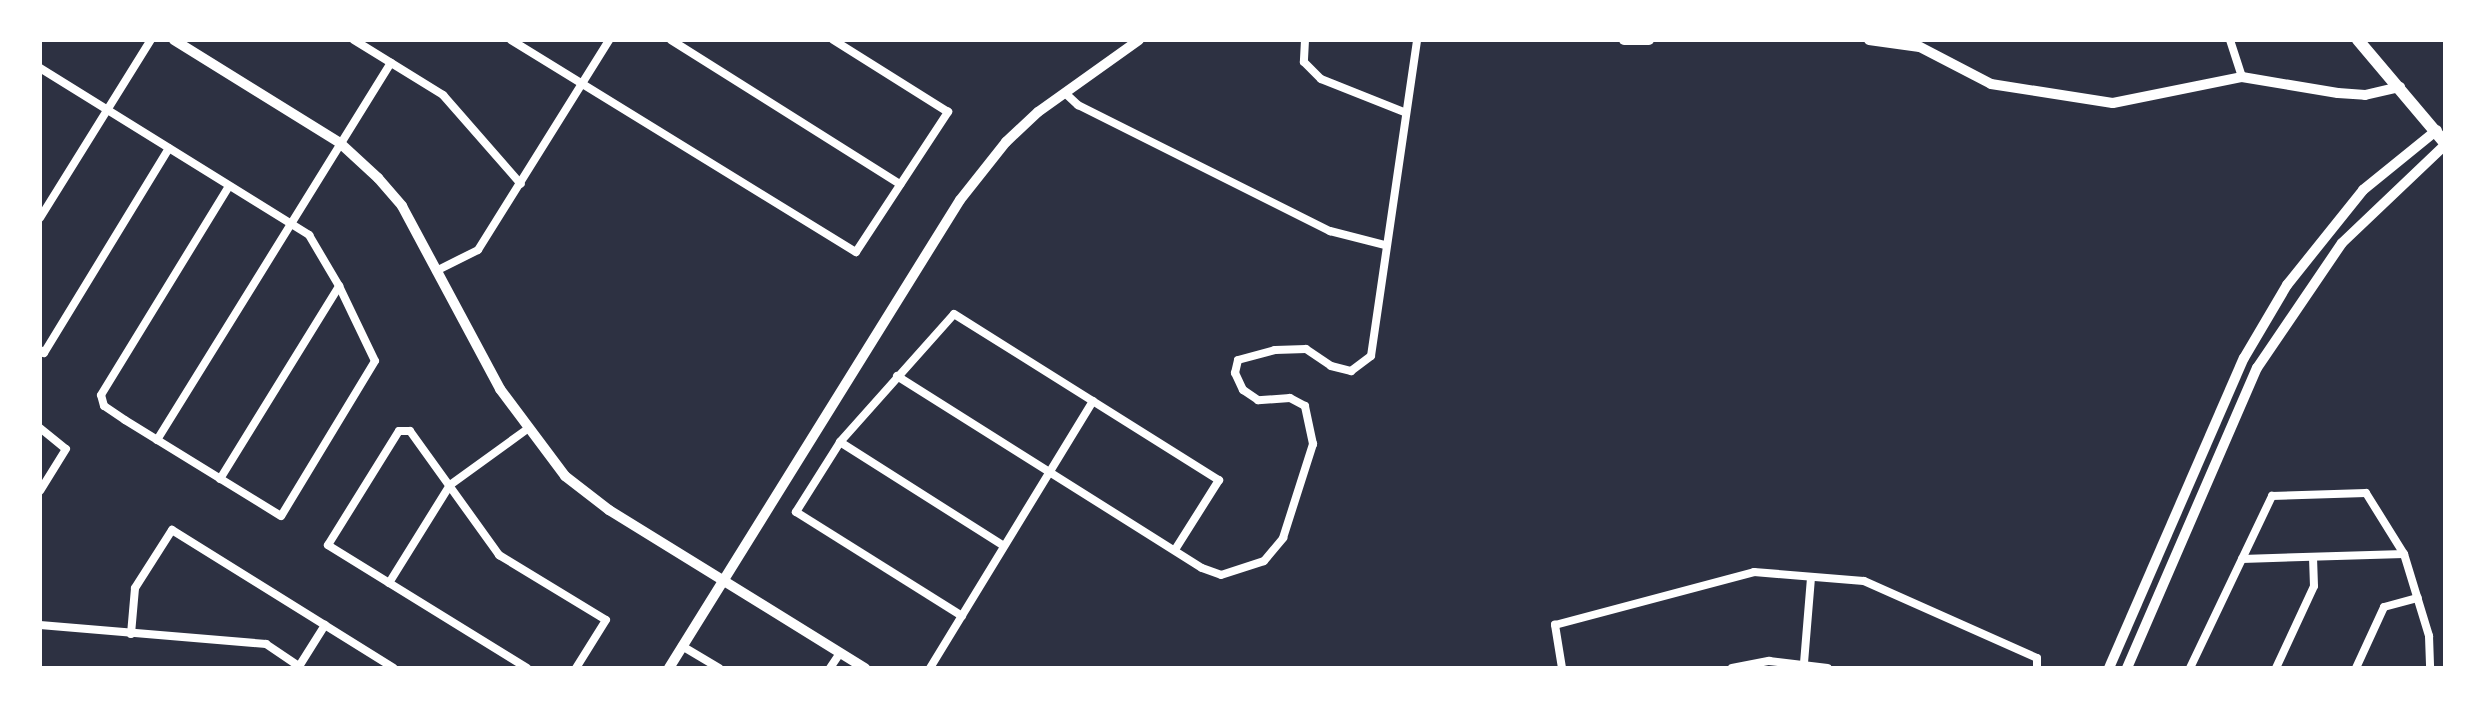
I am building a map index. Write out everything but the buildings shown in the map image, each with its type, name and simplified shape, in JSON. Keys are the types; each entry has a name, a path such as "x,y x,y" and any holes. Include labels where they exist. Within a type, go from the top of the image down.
{"main road":[{"path":"2358,40 2441,127 2445,144"}],"street":[{"path":"40,218 151,40"},
{"path":"174,40 340,143 402,206 526,430 565,476 723,581 865,668"},
{"path":"354,40 443,95 521,184"},
{"path":"511,40 856,252 948,112 833,40"},
{"path":"436,271 478,250 609,40"},
{"path":"671,40 900,184"},
{"path":"669,668 960,200 1006,142 1065,93 1139,40"},
{"path":"1305,40 1304,62 1321,79 1404,112"},
{"path":"897,376 1175,550 1221,575 1264,561 1283,538 1313,444 1305,406 1290,398 1258,400 1243,390 1235,373 1238,360 1275,350 1306,349 1331,366 1351,371 1371,356 1404,112 1417,40"},
{"path":"1624,40 1641,40"},
{"path":"1869,40 1920,47 1991,84 2113,103 2242,77 2365,95 2400,87"},
{"path":"2230,40 2242,77"},
{"path":"157,440 391,63"},
{"path":"40,80 43,69 309,235 339,286 375,361 281,516 104,406 101,395 229,186"},
{"path":"1065,93 1078,105 1330,231 1385,245"},
{"path":"2109,668 2244,358 2287,285 2363,190 2441,127"},
{"path":"2127,668 2257,368 2342,243 2445,144"},
{"path":"40,350 44,353 169,148"},
{"path":"220,479 339,286"},
{"path":"962,616 796,512 840,442 954,314 1219,480 1175,550"},
{"path":"930,668 1093,401"},
{"path":"40,428 66,449 40,491"},
{"path":"389,583 450,485 526,430"},
{"path":"527,668 328,545 399,431 410,431 499,555 606,620 576,668"},
{"path":"840,442 1004,546"},
{"path":"2190,668 2272,496 2366,493 2404,554 2429,636 2430,668"},
{"path":"131,634 135,588 172,530 394,668"},
{"path":"2242,559 2404,554"},
{"path":"2276,668 2314,586 2313,557"},
{"path":"1562,668 1555,625 1754,572 1871,583 2037,658 2037,668"},
{"path":"1804,663 1811,578"},
{"path":"2356,668 2384,607 2418,598"},
{"path":"40,625 266,644 299,667 325,625"},
{"path":"682,646 719,668"},
{"path":"830,668 840,653"},
{"path":"1732,668 1769,661 1828,668"}]}
